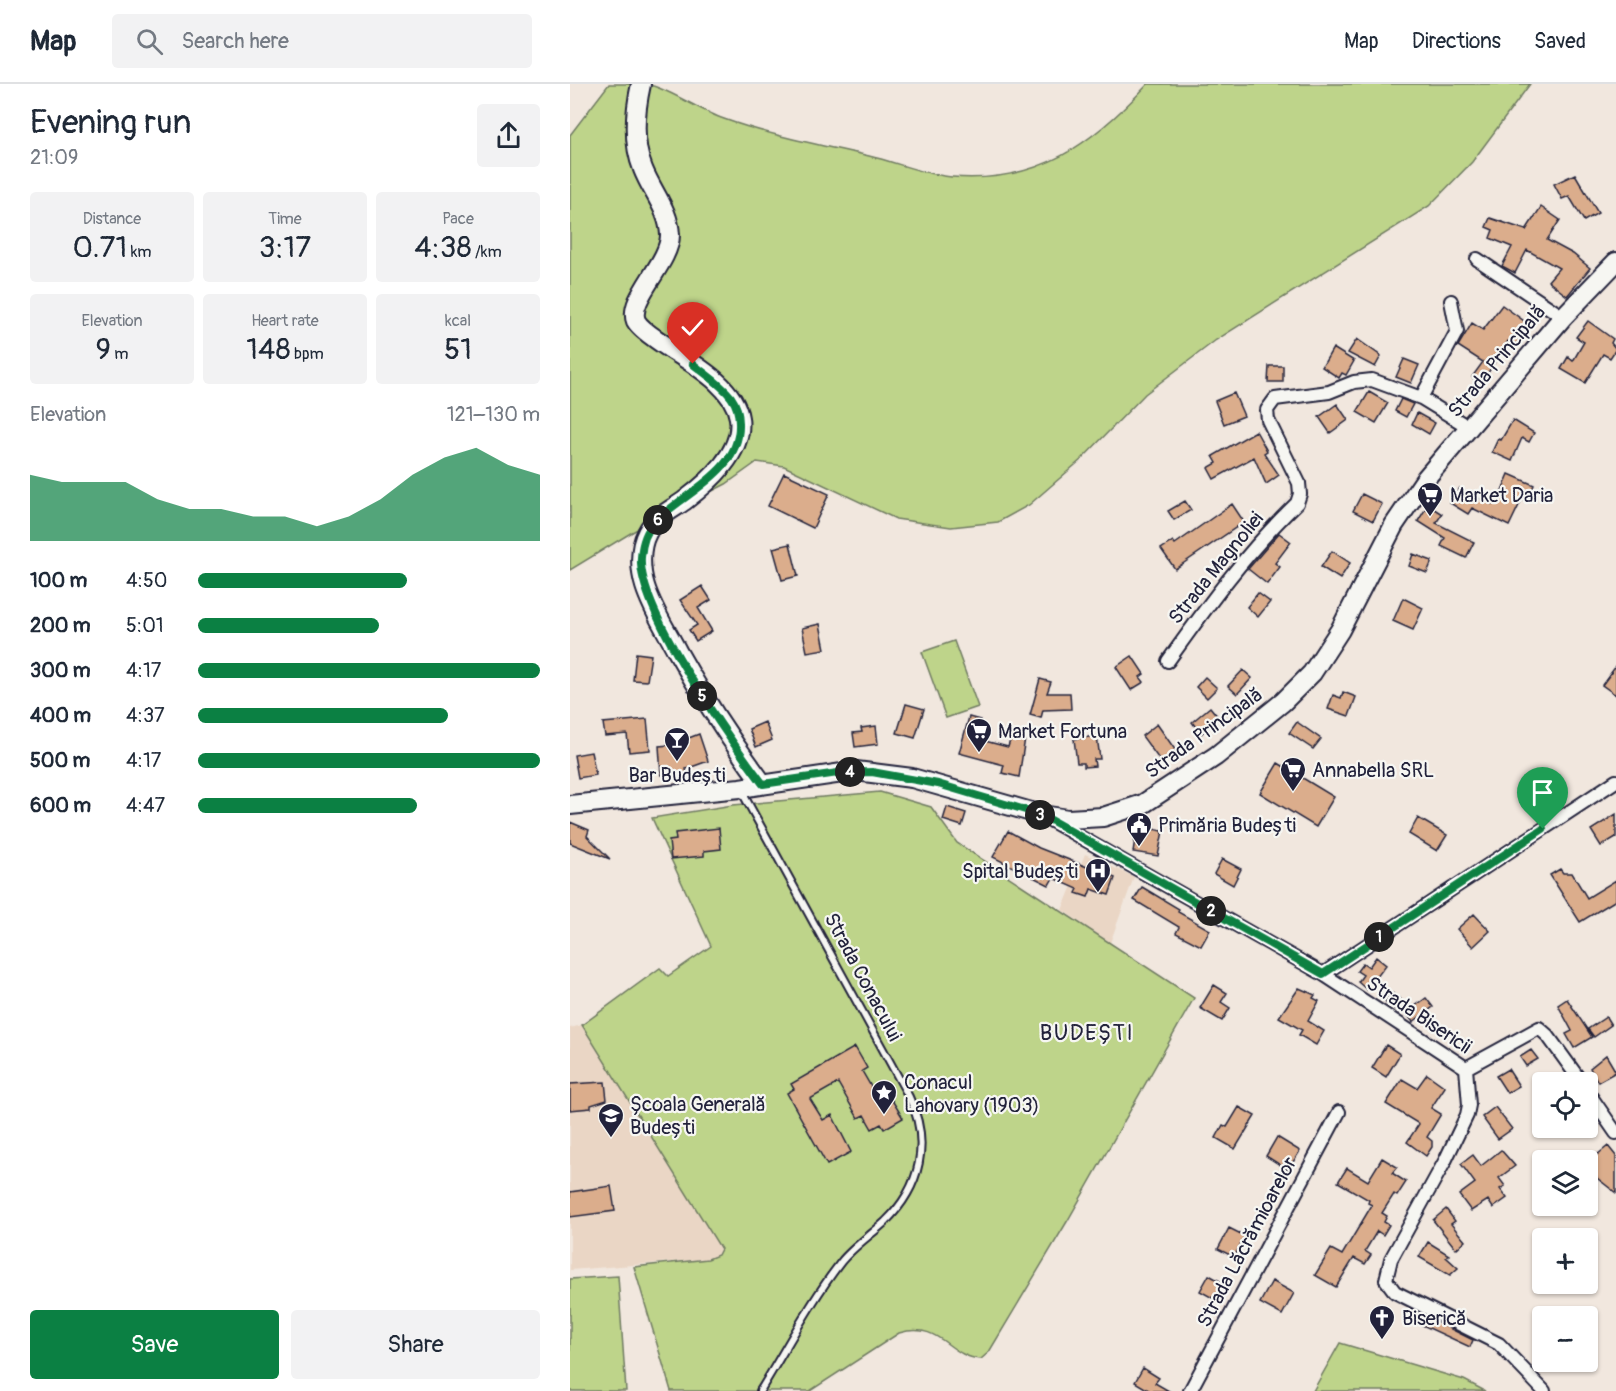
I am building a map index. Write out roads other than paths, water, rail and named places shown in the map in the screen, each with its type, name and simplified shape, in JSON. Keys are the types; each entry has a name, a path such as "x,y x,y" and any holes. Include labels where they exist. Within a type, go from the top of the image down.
{"main road":[{"path":"641,84 636,142 643,168 670,223 670,240 662,264 636,307 637,323 653,337 693,364 732,398 739,420 735,447 727,460 706,483 658,519 646,533 642,570 645,586 658,616 700,693 763,784"},
{"name":"Strada Principală","path":"570,805 740,788 838,773 872,772 938,784 1042,815 1086,819 1103,817 1143,804 1216,756 1283,702 1312,673 1329,649 1379,551 1412,497 1563,317 1616,261"}],"street":[{"path":"1477,259 1563,317"},
{"path":"1421,398 1457,331 1451,301"},
{"name":"Strada Magnoliei","path":"1168,661 1254,546 1297,503 1300,494 1299,483 1268,420 1267,410 1275,399 1329,392 1354,382 1372,380 1383,382 1421,398 1470,428"},
{"path":"1323,974 1616,781"},
{"name":"Strada Bisericii","path":"1042,815 1323,974 1466,1068 1469,1105 1467,1115 1445,1161 1391,1259 1386,1280 1395,1292 1498,1344 1544,1391"},
{"path":"1466,1068 1539,1028 1560,1051 1574,1072"},
{"path":"1598,1107 1616,1133"},
{"name":"Strada Lăcrămioarelor","path":"1190,1391 1339,1112"}],"lane":[{"name":"Strada Conacului","path":"740,788 909,1097 918,1120 921,1146 920,1165 911,1192 887,1220 840,1263 760,1391"}],"place":[{"name":"Market Daria","path":"1430,518"},
{"name":"Market Fortuna","path":"979,754"},
{"name":"Bar Budești","path":"677,763"},
{"name":"Annabella SRL","path":"1293,793"},
{"name":"Primăria Budești","path":"1139,848"},
{"name":"Spital Budești","path":"1098,894"},
{"name":"Conacul Lahovary (1903)","path":"884,1116"},
{"name":"Școala Generală Budești","path":"611,1139"},
{"name":"Biserică","path":"1382,1341"}],"district":[{"name":"BUDEȘTI","path":"1087,1033"}]}
